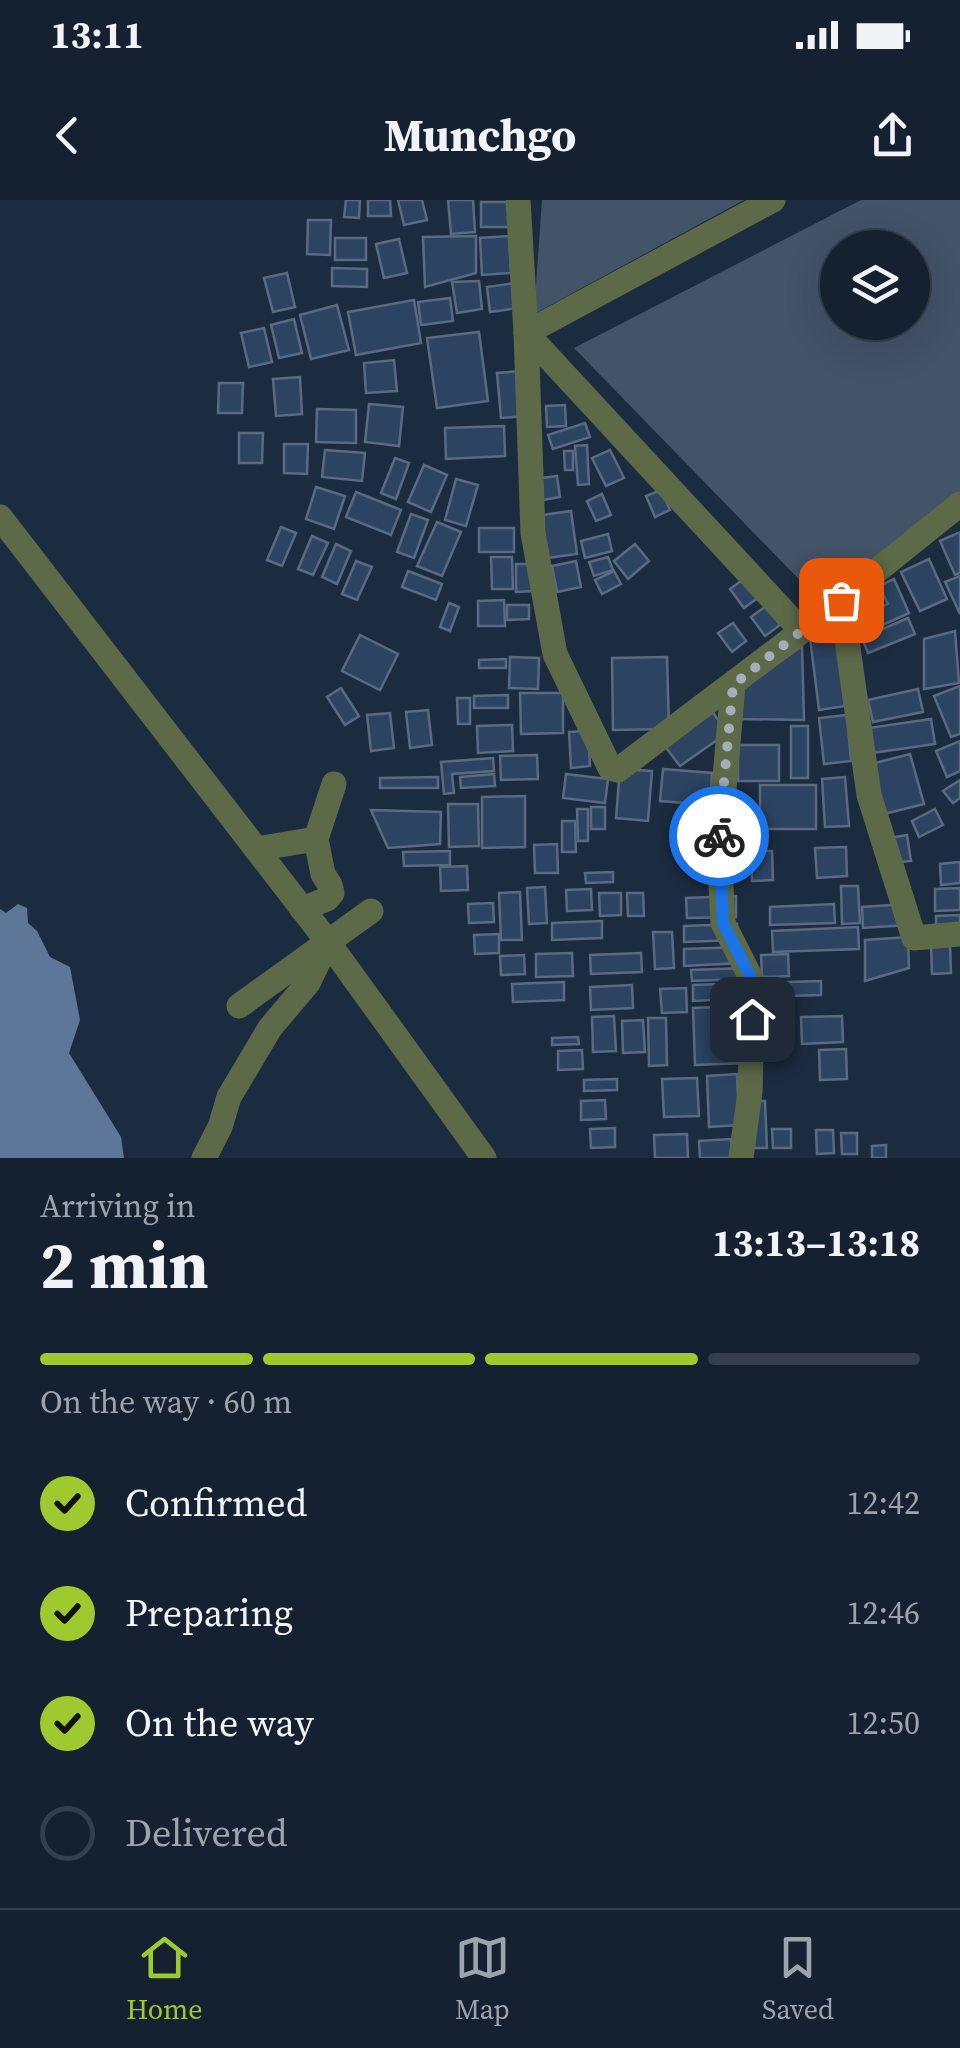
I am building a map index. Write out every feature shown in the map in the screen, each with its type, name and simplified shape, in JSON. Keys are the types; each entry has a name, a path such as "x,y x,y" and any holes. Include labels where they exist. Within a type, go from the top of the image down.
{"street":[{"path":"518,200 533,533 555,654 610,768 618,770 733,685 960,504"},
{"path":"526,333 773,200"},
{"path":"526,333 802,631"},
{"path":"0,518 328,942 484,1158"},
{"path":"841,600 869,795 914,938 960,934"},
{"path":"733,685 718,847 723,923 753,982 750,1092 741,1158"},
{"path":"302,909 332,893 323,874 316,839 334,784"},
{"path":"256,848 316,839"},
{"path":"239,1006 371,912"},
{"path":"204,1158 220,1127 229,1096 270,1028 308,983 328,942"}],"shaded area":[{"path":"542,200 744,200 534,314"},
{"path":"861,200 960,200 960,495 819,600 574,348"},
{"path":"18,904 27,908 28,923 37,931 50,957 70,967 80,1020 69,1053 121,1137 124,1158 0,1158 0,909 6,913"}],"building":[{"path":"346,200 360,200 359,218 344,217"},
{"path":"368,200 390,200 391,216 368,216"},
{"path":"398,200 422,200 427,220 404,225"},
{"path":"448,200 473,200 475,232 451,234"},
{"path":"481,202 510,202 511,227 481,227"},
{"path":"308,220 331,220 330,255 307,254"},
{"path":"476,236 476,273 425,287 423,237"},
{"path":"509,236 511,273 482,275 480,238"},
{"path":"335,238 366,238 366,260 335,260"},
{"path":"399,239 407,273 384,278 376,244"},
{"path":"332,268 367,269 367,287 332,286"},
{"path":"287,273 295,307 273,312 264,278"},
{"path":"479,281 482,309 457,313 452,282"},
{"path":"515,283 518,308 490,312 487,287"},
{"path":"450,298 453,321 421,325 418,302"},
{"path":"414,300 421,343 356,355 348,312"},
{"path":"337,305 349,350 311,359 300,315"},
{"path":"294,319 302,353 279,358 271,325"},
{"path":"264,328 272,362 249,367 241,333"},
{"path":"479,332 488,401 437,408 427,338"},
{"path":"394,360 397,391 366,393 364,363"},
{"path":"521,371 525,416 501,418 497,373"},
{"path":"300,377 302,414 276,416 273,379"},
{"path":"219,383 243,383 242,413 218,413"},
{"path":"369,404 403,407 399,446 365,442"},
{"path":"565,405 566,426 547,427 546,406"},
{"path":"317,409 356,410 356,443 316,442"},
{"path":"585,423 590,437 553,449 548,435"},
{"path":"504,426 505,456 446,459 445,428"},
{"path":"239,433 263,433 262,463 239,463"},
{"path":"284,444 308,444 307,474 284,473"},
{"path":"587,445 589,484 578,485 575,446"},
{"path":"325,450 365,453 362,481 322,477"},
{"path":"610,450 624,478 606,486 592,458"},
{"path":"564,451 573,451 573,470 565,470"},
{"path":"395,458 409,463 396,499 381,493"},
{"path":"424,465 447,475 431,512 408,502"},
{"path":"557,476 560,497 543,500 541,478"},
{"path":"456,479 478,485 466,526 445,520"},
{"path":"316,487 345,496 334,529 306,519"},
{"path":"661,490 670,510 655,517 646,496"},
{"path":"356,492 401,510 391,535 346,517"},
{"path":"602,494 611,515 596,521 587,501"},
{"path":"571,511 577,554 547,558 542,515"},
{"path":"411,514 428,520 414,558 397,552"},
{"path":"437,522 461,532 442,576 417,566"},
{"path":"281,527 296,533 282,566 267,560"},
{"path":"479,528 514,528 514,552 479,552"},
{"path":"960,532 960,573 955,575 940,541"},
{"path":"608,534 612,551 585,558 581,541"},
{"path":"312,536 328,543 313,575 298,569"},
{"path":"336,544 351,551 337,584 322,577"},
{"path":"635,544 649,561 628,579 614,561"},
{"path":"491,557 512,557 513,589 492,589"},
{"path":"608,557 613,570 594,576 589,562"},
{"path":"929,559 947,599 920,611 901,572"},
{"path":"356,561 372,567 357,600 342,594"},
{"path":"576,561 581,587 557,592 552,566"},
{"path":"516,564 535,564 535,591 516,592"},
{"path":"408,571 442,584 436,600 402,587"},
{"path":"614,571 621,584 602,594 595,580"},
{"path":"960,576 960,614 945,582"},
{"path":"745,578 759,597 744,608 730,589"},
{"path":"894,579 909,613 865,633 858,617 888,604 879,586"},
{"path":"504,600 505,626 478,626 478,601"},
{"path":"449,603 459,607 450,631 440,627"},
{"path":"507,605 529,605 529,619 507,620"},
{"path":"766,606 780,625 765,636 751,617"},
{"path":"908,618 915,634 868,653 862,638"},
{"path":"733,623 746,641 732,652 718,633"},
{"path":"836,624 845,706 819,710 810,638"},
{"path":"955,631 959,683 924,689 924,639"},
{"path":"360,635 398,654 380,690 342,671"},
{"path":"802,646 804,720 738,719 740,690"},
{"path":"510,657 539,658 538,689 509,688"},
{"path":"667,657 669,729 613,730 612,658"},
{"path":"506,659 506,668 479,668 479,660"},
{"path":"960,686 960,734 951,737 934,696"},
{"path":"341,688 359,716 345,725 327,697"},
{"path":"918,689 923,712 873,722 868,700"},
{"path":"520,693 563,693 563,733 521,734"},
{"path":"508,695 508,708 474,708 474,696"},
{"path":"457,698 470,698 470,724 458,724"},
{"path":"428,710 432,745 410,748 406,712"},
{"path":"712,711 727,733 680,766 664,745"},
{"path":"390,713 394,748 371,751 367,715"},
{"path":"847,715 851,761 824,764 819,718"},
{"path":"931,719 935,744 872,753 869,728"},
{"path":"512,725 513,751 478,753 477,726"},
{"path":"791,726 808,726 808,778 791,778"},
{"path":"588,731 590,766 571,768 569,732"},
{"path":"960,741 960,771 947,777 936,751"},
{"path":"738,745 779,745 779,781 738,781"},
{"path":"910,754 924,804 880,815 867,765"},
{"path":"537,755 538,779 501,780 500,756"},
{"path":"493,758 494,771 452,774 454,793 444,794 441,762"},
{"path":"620,769 652,771 648,821 616,818"},
{"path":"663,769 712,773 710,805 660,801"},
{"path":"494,774 495,786 461,788 460,777"},
{"path":"566,774 608,779 605,803 563,798"},
{"path":"438,777 438,788 380,788 380,778"},
{"path":"845,777 849,826 825,827 822,779"},
{"path":"960,780 960,798 953,803 943,791"},
{"path":"760,785 816,785 816,829 760,829"},
{"path":"525,796 525,847 482,848 482,797"},
{"path":"448,804 478,804 479,846 449,847"},
{"path":"591,807 605,807 605,829 591,829"},
{"path":"577,809 588,809 588,841 578,841"},
{"path":"935,809 943,825 919,837 912,821"},
{"path":"371,810 441,812 440,844 388,848"},
{"path":"562,821 575,821 576,852 562,852"},
{"path":"907,835 911,861 893,863 889,838"},
{"path":"557,844 558,873 535,873 534,845"},
{"path":"846,847 847,876 817,878 815,848"},
{"path":"450,851 450,865 404,866 403,852"},
{"path":"751,851 772,851 773,880 752,881"},
{"path":"960,862 960,883 941,885 940,864"},
{"path":"467,866 468,890 441,891 440,867"},
{"path":"613,872 613,882 586,883 585,873"},
{"path":"841,886 858,886 860,923 842,924"},
{"path":"545,887 547,923 529,924 527,888"},
{"path":"960,888 960,910 935,911 935,889"},
{"path":"591,889 592,910 567,911 566,890"},
{"path":"520,892 522,940 501,940 499,893"},
{"path":"599,893 621,893 621,915 600,916"},
{"path":"627,893 643,893 644,916 628,916"},
{"path":"736,896 736,917 687,918 686,898"},
{"path":"493,903 494,922 469,923 468,904"},
{"path":"834,904 835,923 770,925 770,907"},
{"path":"905,904 907,925 863,928 862,907"},
{"path":"960,915 960,934 936,934 936,916"},
{"path":"602,921 602,938 552,940 552,923"},
{"path":"737,924 737,940 684,942 684,926"},
{"path":"858,927 859,949 773,952 772,931"},
{"path":"653,932 672,932 674,968 655,969"},
{"path":"499,934 499,953 475,954 474,935"},
{"path":"908,937 909,968 865,981 865,940"},
{"path":"950,945 951,973 932,974 931,946"},
{"path":"740,947 741,963 684,966 684,949"},
{"path":"572,953 573,976 536,977 536,954"},
{"path":"641,953 642,972 591,974 590,955"},
{"path":"788,954 789,976 762,977 761,955"},
{"path":"524,955 525,974 501,975 500,956"},
{"path":"743,968 743,979 692,981 691,970"},
{"path":"821,981 821,995 788,996 788,982"},
{"path":"564,982 564,1000 513,1002 512,984"},
{"path":"749,983 750,998 693,1001 693,985"},
{"path":"632,985 633,1008 591,1010 590,987"},
{"path":"686,988 687,1012 662,1013 660,989"},
{"path":"778,988 779,1004 763,1005 762,989"},
{"path":"745,1006 747,1063 695,1065 693,1008"},
{"path":"614,1016 616,1051 593,1052 592,1017"},
{"path":"842,1016 843,1042 802,1044 801,1017"},
{"path":"648,1018 666,1018 667,1065 649,1066"},
{"path":"643,1020 645,1052 623,1053 622,1021"},
{"path":"578,1037 579,1044 552,1045 552,1038"},
{"path":"846,1049 847,1079 820,1080 819,1050"},
{"path":"582,1050 583,1069 558,1070 558,1051"},
{"path":"737,1074 739,1125 709,1127 707,1076"},
{"path":"697,1078 699,1116 664,1117 662,1079"},
{"path":"617,1079 617,1090 584,1091 584,1080"},
{"path":"605,1100 606,1119 581,1120 581,1101"},
{"path":"752,1101 765,1101 767,1148 754,1148"},
{"path":"615,1128 615,1147 591,1148 590,1129"},
{"path":"772,1129 791,1129 791,1148 773,1148"},
{"path":"816,1130 833,1130 834,1153 817,1154"},
{"path":"841,1133 857,1133 857,1154 842,1154"},
{"path":"687,1134 688,1158 655,1158 654,1135"},
{"path":"731,1139 732,1158 700,1158 699,1141"},
{"path":"886,1145 886,1158 872,1158 872,1146"}],"way so far":[{"path":"719,836 733,685 841,600"}],"route":[{"path":"719,836 723,923 753,982 752,1019"}]}
